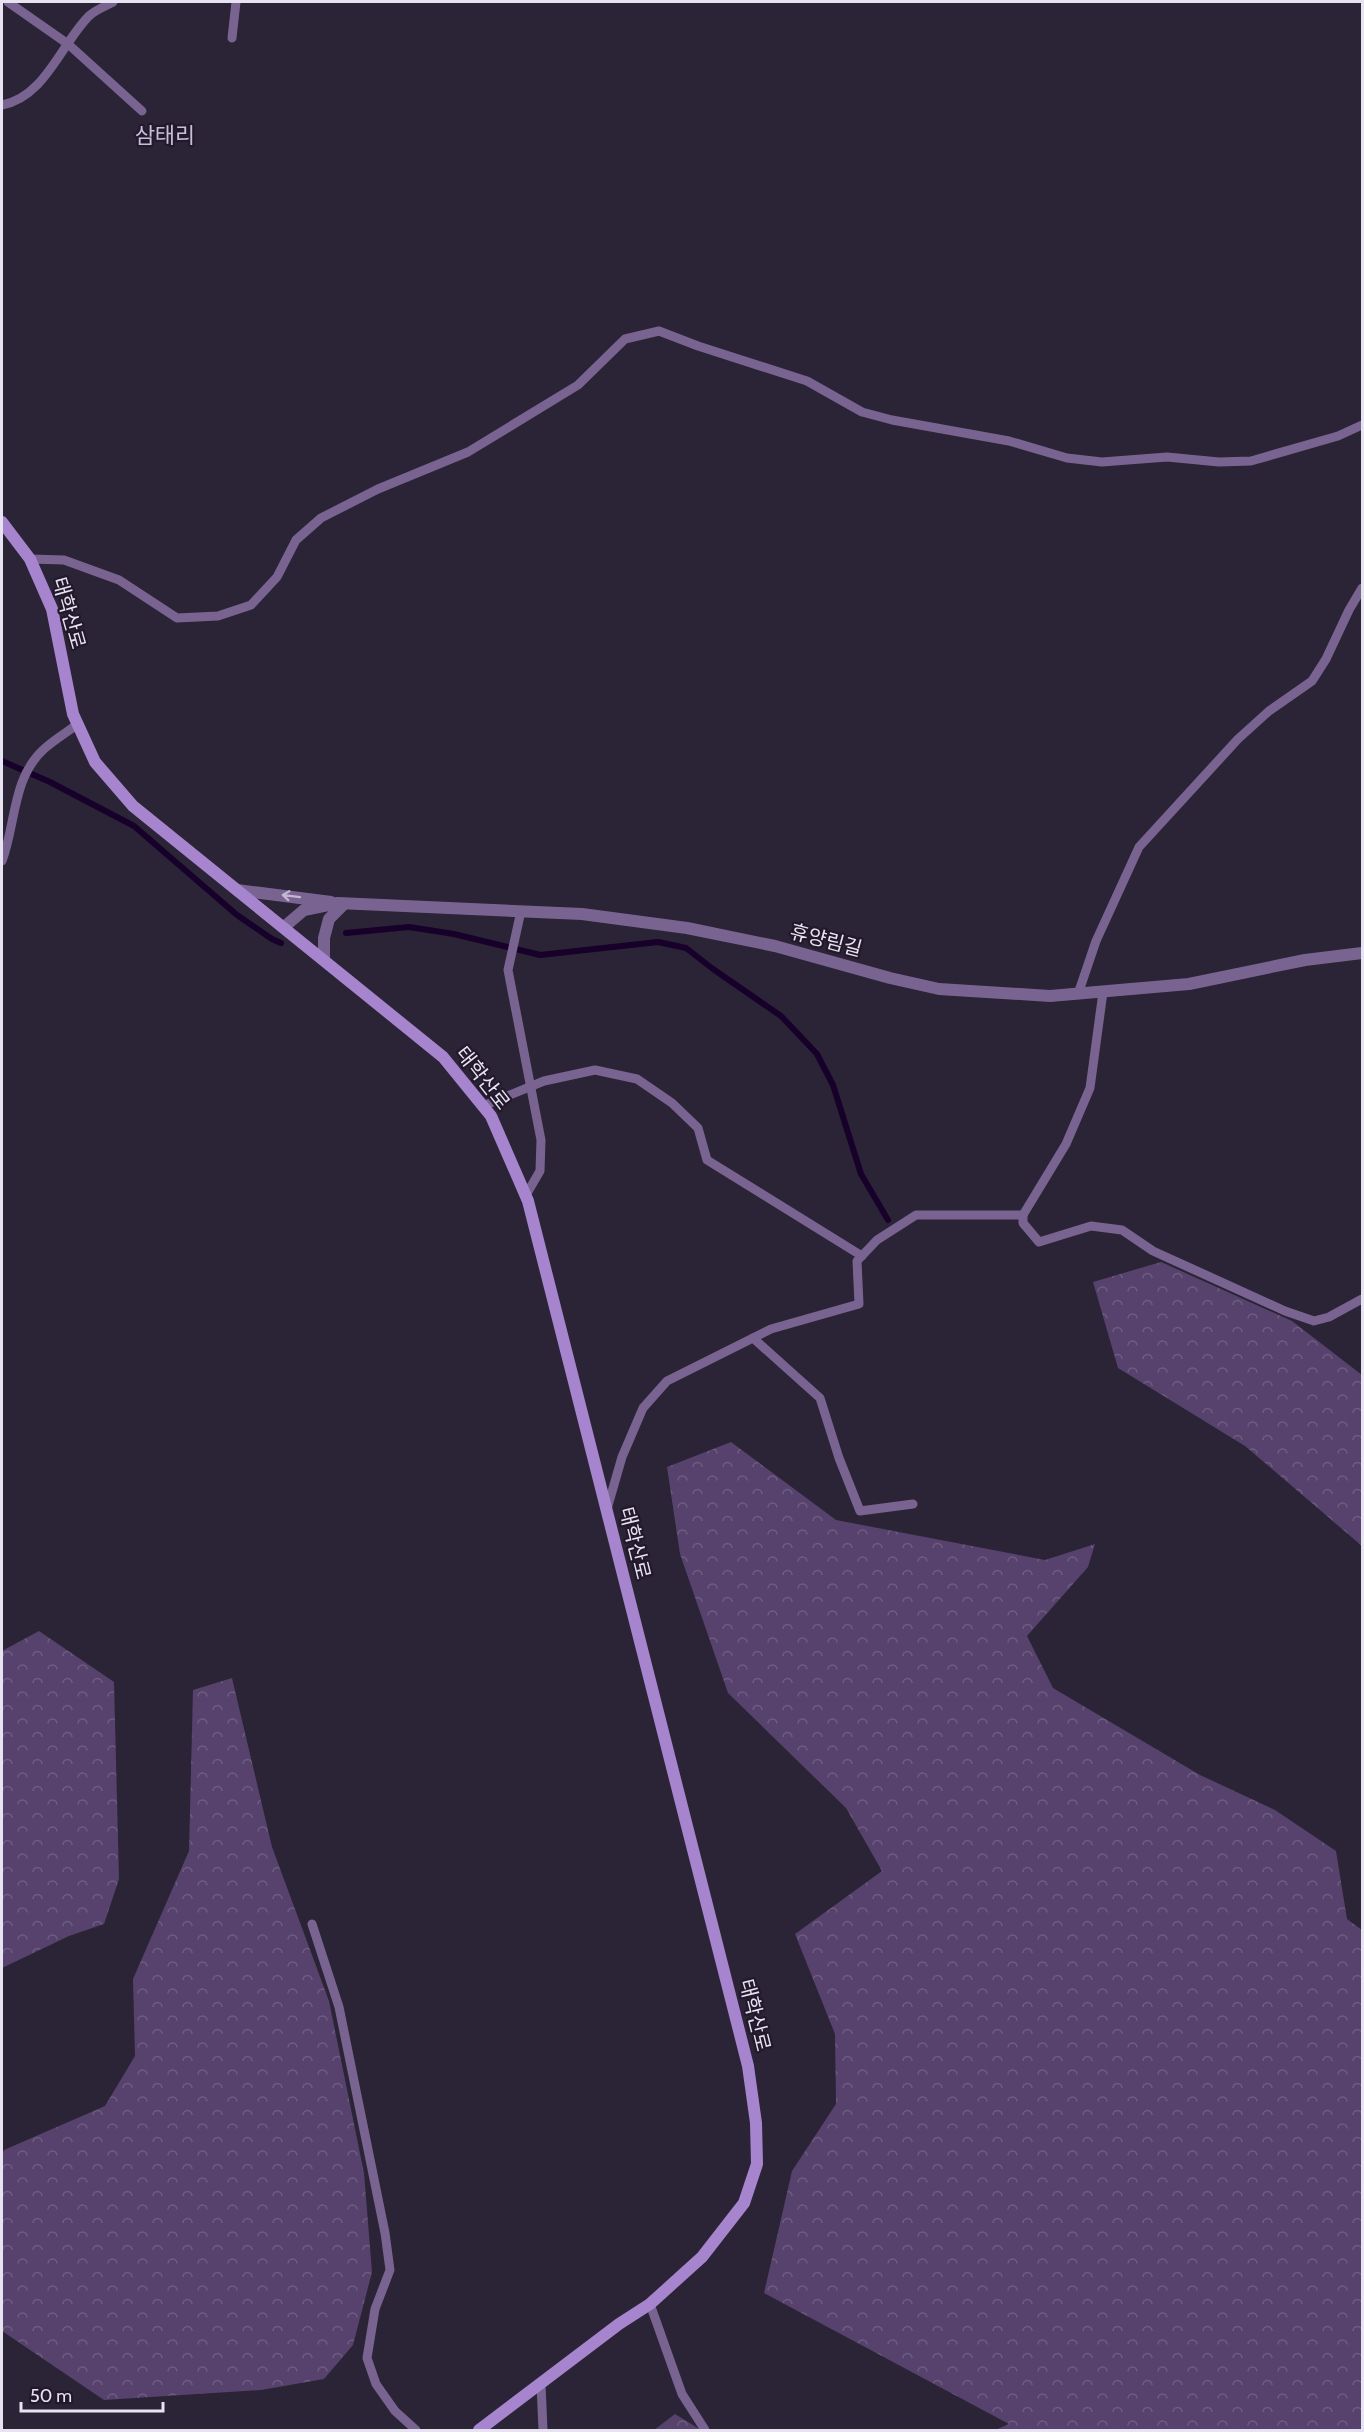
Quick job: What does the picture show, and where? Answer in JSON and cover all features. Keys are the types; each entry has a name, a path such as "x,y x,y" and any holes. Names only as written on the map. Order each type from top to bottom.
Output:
{"street":[{"name":"태학산로","path":"2,522 30,559 52,609 74,714 95,762 133,806 443,1057 491,1116 526,1195 748,2066 756,2123 758,2164 744,2203 702,2257 650,2304 619,2324 479,2430"},
{"path":"237,890 344,903"},
{"name":"휴양림길","path":"284,927 304,910 344,903 582,914 687,928 775,946 939,989 1050,996 1190,984 1305,960 1362,953"},
{"path":"324,959 324,938 329,919 344,903"}],"lane":[{"path":"8,2 68,44 142,111"},
{"path":"2,105 15,102 35,87 90,15 113,2"},
{"path":"232,38 237,2"},
{"path":"30,559 64,560 119,580 177,618 218,616 251,605 277,577 296,540 321,518 378,489 468,452 578,385 625,339 659,330 698,346 807,381 862,412 892,420 1009,441 1067,458 1102,462 1167,457 1219,462 1251,461 1338,436 1362,425"},
{"path":"1078,994 1096,940 1139,847 1238,739 1269,711 1312,681 1326,659 1362,588"},
{"path":"2,861 19,791 29,766 44,749 78,724"},
{"path":"520,911 508,970 541,1140 540,1171 526,1195"},
{"path":"1102,992 1089,1088 1066,1144 1023,1215 1023,1223 1039,1242 1091,1226 1122,1230 1153,1251 1314,1322 1329,1317 1362,1299"},
{"path":"483,1106 544,1081 595,1070 637,1079 672,1103 698,1128 707,1161 862,1256"},
{"path":"606,1511 622,1457 643,1408 667,1382 771,1329 859,1304 857,1262 877,1239 916,1215 1023,1215"},
{"path":"753,1338 820,1398 839,1458 860,1511 913,1504"},
{"path":"312,1924 339,2007 386,2233 390,2270 375,2309 367,2358 376,2384 395,2411 416,2430"},
{"path":"650,2304 682,2394 705,2430"},
{"path":"541,2384 543,2430"}],"green space":[{"path":"1161,1262 1292,1321 1362,1375 1362,1546 1245,1446 1118,1368 1093,1282"},
{"path":"731,1442 836,1520 1045,1560 1095,1544 1088,1567 1027,1636 1053,1688 1200,1775 1275,1810 1336,1851 1347,1919 1362,1930 1362,2430 995,2430 1009,2424 764,2293 792,2171 836,2104 835,2034 795,1934 882,1871 846,1808 728,1693 680,1554 667,1467"},
{"path":"39,1631 114,1682 119,1879 104,1924 69,1936 2,1968 2,1651"},
{"path":"232,1678 272,1847 329,2001 364,2173 372,2272 353,2345 324,2379 261,2390 104,2400 2,2331 2,2154 4,2150 105,2106 135,2056 133,1979 189,1851 193,1690"},
{"path":"675,2414 701,2430 654,2430"}],"waterway":[{"path":"2,761 50,782 134,826 237,915 281,943"},
{"path":"346,933 409,927 454,934 540,955 658,942 686,948 781,1016 817,1054 833,1085 861,1174 888,1220"}],"district":[{"name":"삼태리","path":"165,135"}]}
